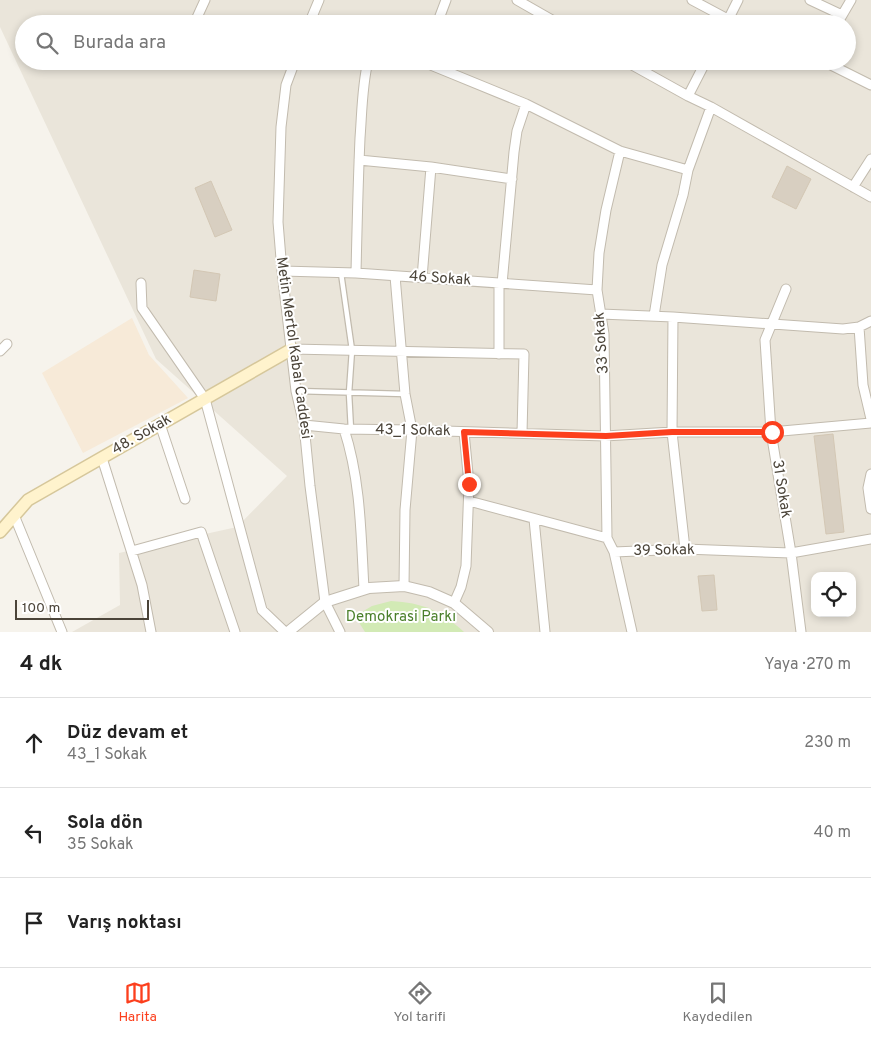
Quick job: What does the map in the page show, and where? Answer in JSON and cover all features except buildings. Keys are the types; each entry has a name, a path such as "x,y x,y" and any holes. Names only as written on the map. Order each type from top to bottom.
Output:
{"main road":[{"name":"48. Sokak","path":"0,532 28,500 292,349"}],"street":[{"path":"198,15 205,0"},
{"path":"314,15 320,0"},
{"path":"440,15 446,0"},
{"path":"517,0 543,15"},
{"path":"692,0 715,15"},
{"path":"730,15 738,0"},
{"path":"811,0 842,15 852,0"},
{"name":"Metin Mertol Kabal Caddesi","path":"292,70 286,85 281,127 278,222 282,271 296,391 304,425 325,602 340,632"},
{"path":"356,273 359,160 366,70"},
{"path":"443,70 526,104 620,151 688,170"},
{"path":"641,70 871,197"},
{"path":"688,96 701,70"},
{"path":"841,70 871,85"},
{"path":"499,354 501,284 517,131 526,104"},
{"path":"654,316 662,265 683,195 688,170 711,107"},
{"name":"33 Sokak","path":"607,538 604,334 597,290 599,254 620,151"},
{"path":"853,187 871,159"},
{"path":"359,160 432,167 512,179"},
{"path":"422,278 432,167"},
{"name":"46 Sokak","path":"282,271 356,273 597,290"},
{"path":"395,276 405,394 412,430 405,510 404,586"},
{"path":"141,283 142,308 205,399 262,610 287,632 325,602 364,589 404,586 429,592 454,602 488,632"},
{"name":"31 Sokak","path":"786,289 765,340 772,432 801,632"},
{"path":"601,314 843,328 859,327 871,321"},
{"path":"674,317 672,432 685,549"},
{"path":"859,327 871,421"},
{"path":"0,351 7,344"},
{"path":"292,349 524,354 522,434"},
{"name":"43_1 Sokak","path":"304,425 348,430 606,436 672,432 772,432 871,421"},
{"path":"160,424 185,499"},
{"path":"348,430 355,475 364,589"},
{"path":"454,602 461,587 466,566 469,484 464,432"},
{"path":"102,458 142,585 151,632"},
{"path":"871,474 868,488 871,509"},
{"path":"469,501 607,538"},
{"path":"14,516 62,632"},
{"path":"534,519 545,632"},
{"path":"132,551 201,532 235,632"},
{"name":"39 Sokak","path":"607,538 614,552 685,549 791,553 871,539"},
{"path":"614,552 632,632"}],"lane":[{"path":"342,273 352,350 348,430"},
{"path":"296,391 405,394"}],"shaded area":[{"path":"0,0 871,0 871,632 72,632 120,605 119,553 237,527 287,476 156,359 20,70 856,70 856,15 15,15 15,59 0,27"},
{"path":"132,318 149,355 188,398 83,453 42,373"}],"green space":[{"name":"Demokrasi Parkı","path":"391,601 430,609 447,618 464,632 365,632 355,616 372,606"}],"route":[{"path":"469,484 464,432 606,436 672,432 772,432"}]}
